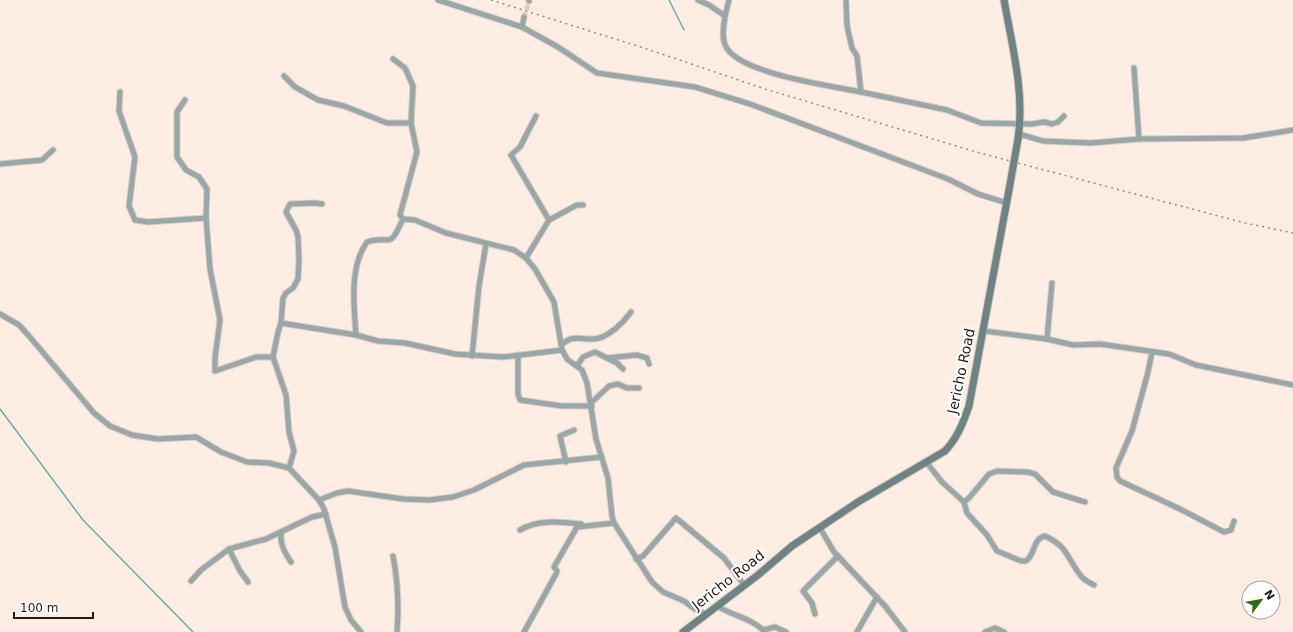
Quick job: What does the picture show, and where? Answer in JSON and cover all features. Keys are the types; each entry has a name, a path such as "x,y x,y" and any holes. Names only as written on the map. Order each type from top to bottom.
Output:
{"street":[{"path":"438,0 522,27 558,47 596,72 695,87 750,104 948,179 978,194 1007,202"},
{"path":"698,0 709,5 725,16"},
{"path":"729,0 725,16 723,41 730,53 738,59 773,73 947,110 981,123 1019,124 1044,122 1052,124 1058,122 1064,116"},
{"path":"846,0 847,26 852,48 857,56 861,92"},
{"name":"Jericho Road","path":"683,632 792,546 858,502 928,463 945,451 954,441 962,427 969,406 984,331 1018,136 1018,93 1014,57 1004,0"},
{"path":"522,27 524,17"},
{"path":"356,335 354,283 358,261 367,242 389,241 395,236 402,219 400,212 416,161 416,152 411,124 413,86 405,68 393,59"},
{"path":"1134,68 1140,139"},
{"path":"284,76 295,87 318,100 344,106 387,124 411,124"},
{"path":"120,92 119,111 135,157 129,206 135,220 148,222 206,218"},
{"path":"185,100 177,112 177,157 186,170 199,177 207,189 206,218 210,268 220,320 215,358 216,371 256,357 273,356"},
{"path":"536,116 520,147 511,156 549,220"},
{"path":"1018,136 1043,141 1091,143 1140,139 1243,138 1293,130"},
{"path":"0,164 42,160 53,150"},
{"path":"289,468 294,451 287,420 286,395 273,356 281,323 283,298 296,284 299,260 296,230 287,215 288,207 294,204 322,204"},
{"path":"526,258 549,220 577,205 582,205"},
{"path":"402,219 415,220 446,233 514,250 526,258 535,269 551,295 562,350 568,359 582,370 587,383 596,439 605,462 614,522 636,559 652,582 663,592 684,601 696,610 706,614"},
{"path":"472,356 477,300 486,244"},
{"path":"1047,339 1052,283"},
{"path":"562,344 572,337 596,339 603,336 618,326 631,312"},
{"path":"0,314 19,326 29,336 94,413 110,426 132,435 158,439 196,437 220,452 247,462 269,463 289,468 319,500 326,514 338,564 345,607 351,620 361,632"},
{"path":"281,323 356,335 378,341 405,343 455,354 472,356 503,357 562,350"},
{"path":"984,331 1047,339 1073,346 1100,344 1169,354 1196,365 1293,385"},
{"path":"577,366 583,357 595,352 617,363 623,369"},
{"path":"1152,352 1132,431 1116,468 1117,477 1120,481 1180,509 1224,532 1231,530 1234,521"},
{"path":"518,355 518,394 520,400 562,406 591,404 609,386 618,384 627,388 639,388"},
{"path":"607,358 637,356 647,358 649,364"},
{"path":"566,462 560,436 574,430"},
{"path":"319,500 344,492 403,499 429,500 453,497 474,490 524,465 566,462 602,457"},
{"path":"928,463 942,482 964,502 967,513 987,535 997,552 1020,561 1026,561 1032,554 1036,542 1045,536 1060,544 1081,576 1094,585"},
{"path":"964,502 989,474 997,471 1027,472 1035,474 1053,492 1084,502"},
{"path":"191,581 201,570 229,549 281,533 312,517 326,514"},
{"path":"636,559 643,556 676,518 724,558 744,585"},
{"path":"520,530 532,524 556,522 592,525"},
{"path":"524,632 556,574 557,571 554,567 574,530 577,527 614,522"},
{"path":"820,528 838,556 877,597 905,632"},
{"path":"281,533 280,540 291,562"},
{"path":"229,549 240,571 248,582"},
{"path":"393,556 399,608 396,632"},
{"path":"814,614 812,603 803,591 838,556"},
{"path":"857,632 877,597"},
{"path":"717,606 749,620 765,631 775,627 786,632"},
{"path":"985,632 995,628 1004,632"}],"waterway":[{"path":"669,0 684,30"},
{"path":"0,409 83,520 193,632"}],"tunnel":[{"path":"524,17 529,1"}],"railway":[{"path":"491,0 647,49 765,89 980,153 1245,223 1293,233"}]}
